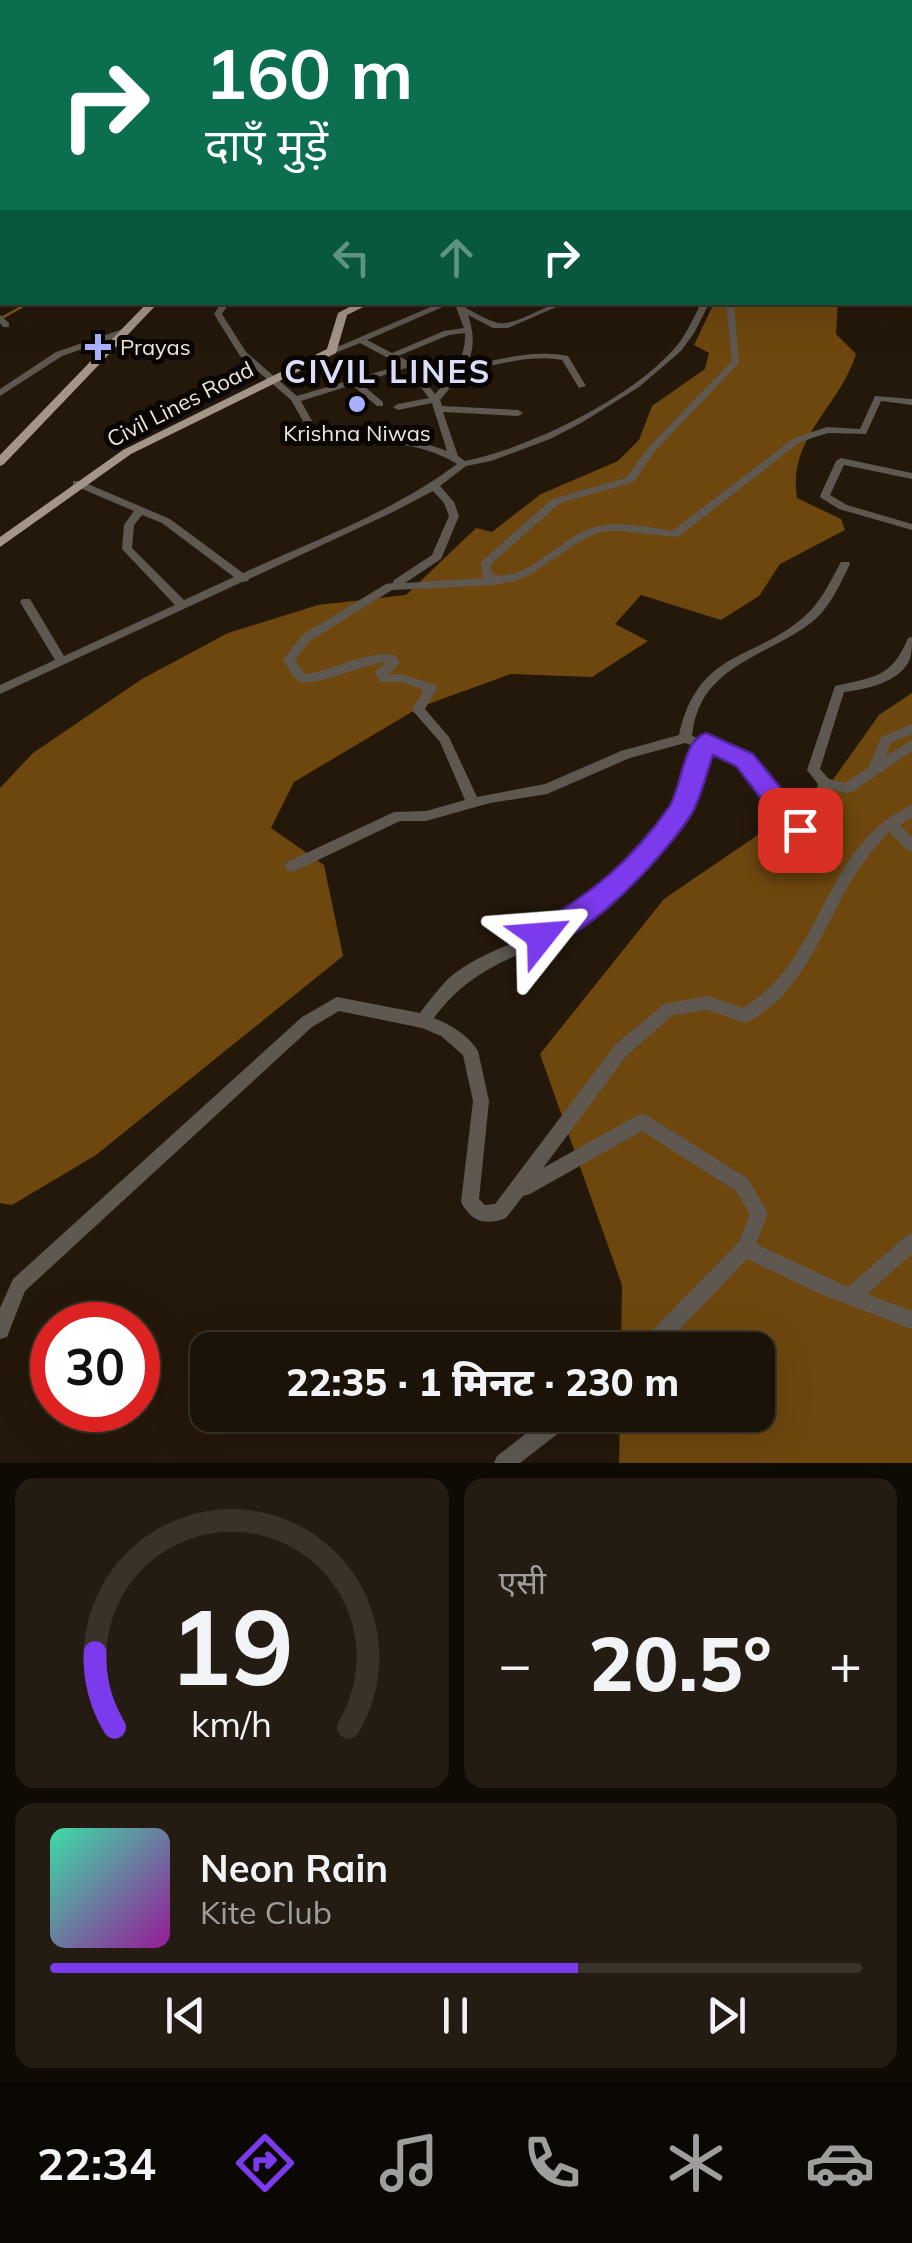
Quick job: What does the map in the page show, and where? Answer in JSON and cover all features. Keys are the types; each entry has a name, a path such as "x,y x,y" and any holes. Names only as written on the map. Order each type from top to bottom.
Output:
{"main road":[{"path":"0,462 151,305"},
{"path":"332,351 342,308"},
{"name":"Civil Lines Road","path":"0,543 78,483 174,426 332,351"}],"street":[{"path":"224,305 218,314 241,352 298,399 308,417 311,435 326,440 378,439 458,460 482,462 550,434 656,370 681,346 704,305"},
{"path":"332,351 443,305"},
{"path":"460,306 496,326 508,326 557,305"},
{"path":"495,581 488,576 486,562 556,502 630,480 651,450 736,361 730,305"},
{"path":"436,404 464,368 468,330 460,306"},
{"path":"394,355 447,333 468,330"},
{"path":"0,393 59,354 123,332"},
{"path":"363,341 408,365 436,404 458,460"},
{"path":"464,368 542,352 564,358 582,386"},
{"path":"298,399 408,365"},
{"path":"354,382 380,404"},
{"path":"249,390 274,386 288,390"},
{"path":"390,587 512,580 590,531 626,527 674,536 796,440 827,430 863,432 878,398 912,402"},
{"path":"398,408 436,404 518,413"},
{"path":"0,690 434,486 458,460"},
{"path":"912,476 841,461 825,496 843,507 912,528"},
{"path":"78,483 166,521 244,578"},
{"path":"434,486 449,502 454,516 437,557 306,638 289,660 302,678 316,678 373,657 390,658 394,663 381,672 384,678 401,678 431,688 418,710 444,740 473,802"},
{"path":"139,512 129,525 127,549 183,606"},
{"path":"685,738 688,711 710,680 732,662 810,619 845,564"},
{"path":"26,602 62,662"},
{"path":"912,640 911,651 877,683 839,690 812,765 825,783 854,786 912,746"},
{"path":"875,769 881,744 894,733 912,729"},
{"path":"292,866 399,816 426,816 473,802 547,789 626,754 685,738 706,742 744,760 800,830 811,826 825,783"},
{"path":"423,1022 445,988 468,970 566,926 599,904 683,808 706,742"},
{"path":"0,1330 19,1285 322,1010 356,1005 423,1022 460,1040 476,1066 480,1129 470,1202 491,1215 500,1212 620,1050 669,1009 708,1003 746,1016 766,1005 807,951 872,836 910,812"},
{"path":"890,824 912,846"},
{"path":"518,1192 642,1122 742,1184 759,1213 745,1248 664,1332"},
{"path":"850,1298 912,1242"},
{"path":"745,1248 850,1298 912,1320"},
{"path":"504,1463 544,1432"}],"shaded area":[{"path":"713,305 838,305 836,334 856,354 839,390 807,440 796,476 797,498 841,519 845,530 780,564 759,596 721,620 641,595 615,624 648,641 592,677 511,674 420,707 294,782 271,828 324,865 343,956 96,1155 12,1205 0,1203 0,788 33,753 142,679 228,633 318,605 406,595 476,528 492,532 541,494 618,461 639,440 652,406 705,369 709,353 694,345"},
{"path":"912,693 912,1463 619,1463 620,1432 775,1432 775,1332 621,1332 622,1285 540,1054 664,899 768,828 810,812 879,715"}],"waterway":[{"path":"0,319 25,305"}],"place":[{"name":"Prayas","path":"98,347"},
{"name":"Krishna Niwas","path":"357,404"}],"district":[{"name":"CIVIL LINES","path":"388,371"}],"route":[{"path":"541,936 566,926 599,904 647,852 683,808 706,742 744,760 800,830"}]}
